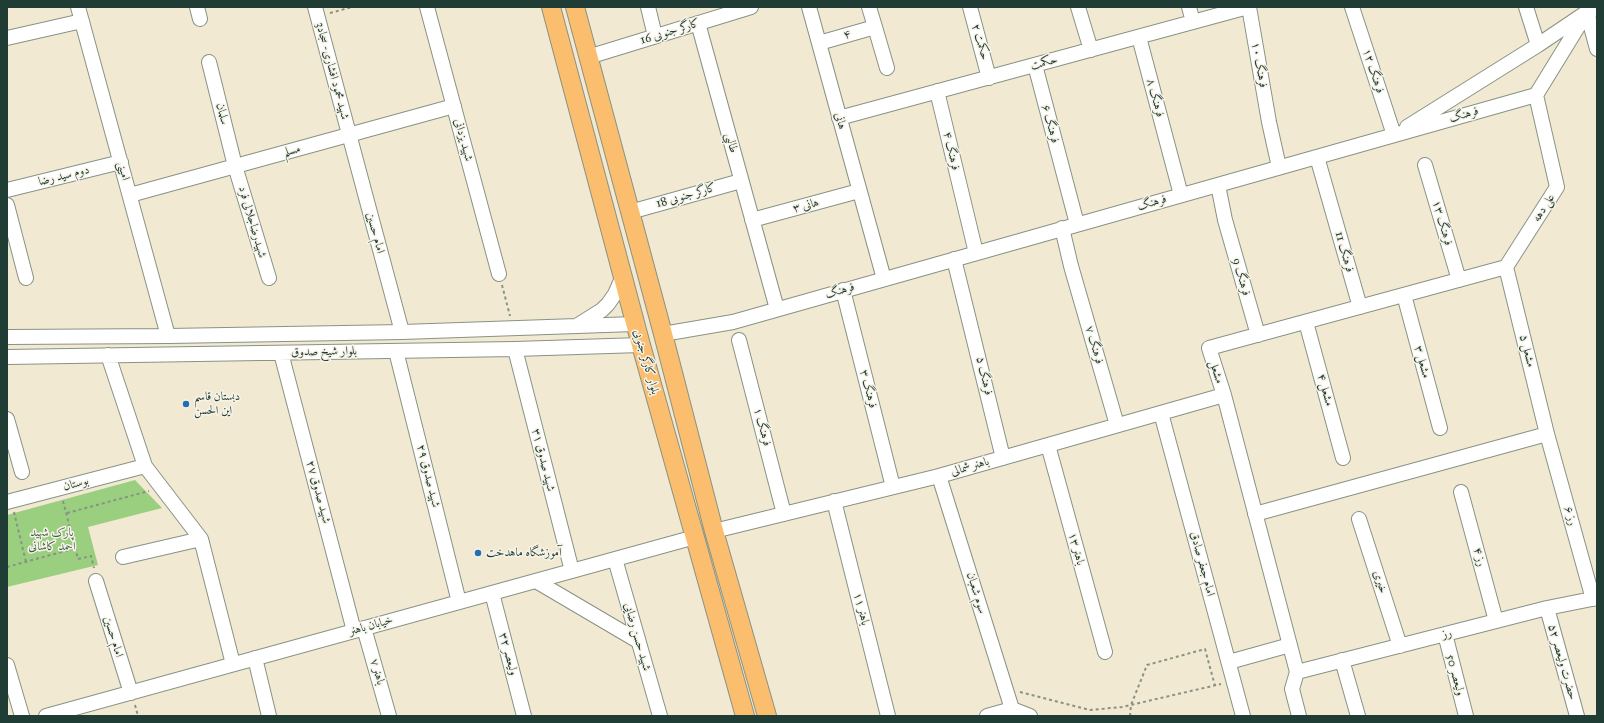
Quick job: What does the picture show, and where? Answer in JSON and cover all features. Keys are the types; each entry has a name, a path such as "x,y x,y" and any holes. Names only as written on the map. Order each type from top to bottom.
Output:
{"main road":[{"name":"بلوار کارگر جنوبی","path":"551,7 635,324 745,716"},
{"name":"بلوار کارگر جنوبی","path":"575,7 663,334 714,531 767,716"},
{"path":"635,324 663,334"},
{"path":"641,345 663,334"},
{"path":"695,537 714,531"},
{"path":"703,564 707,559 713,558 723,563"}],"street":[{"name":"امینی","path":"78,7 168,336"},
{"name":"شهید یزدانی","path":"427,7 499,274"},
{"path":"648,7 655,36"},
{"name":"کارگر جنوبی 16","path":"588,57 751,7"},
{"name":"هانی","path":"809,7 871,236 884,278"},
{"path":"869,7 887,68"},
{"name":"حکمت ۲","path":"970,7 989,78"},
{"path":"1078,7 1091,50"},
{"path":"1189,7 1193,22"},
{"name":"حکمت","path":"840,118 1249,7"},
{"name":"فرهنگ ۱۰","path":"1249,7 1269,122 1279,167"},
{"name":"فرهنگ ۱۲","path":"1352,7 1394,135"},
{"path":"1526,7 1538,45"},
{"path":"1394,135 1592,10"},
{"path":"1592,10 1597,49"},
{"path":"1536,95 1592,10"},
{"name":"شهید محمود افشاری- سجاد3","path":"316,12 349,135"},
{"path":"7,38 82,21"},
{"name":"طالبی","path":"698,23 777,309"},
{"name":"۴","path":"819,43 875,27"},
{"name":"فرهنگ ۸","path":"1138,37 1182,195"},
{"name":"سلمان","path":"209,62 236,166"},
{"name":"فرهنگ ۶","path":"1035,65 1076,224"},
{"name":"فرهنگ ۴","path":"937,91 976,253"},
{"name":"فرهنگ","path":"663,334 733,322 884,278 1536,95"},
{"name":"علی دهه","path":"1506,267 1557,187 1536,95"},
{"name":"مسلم","path":"130,195 454,106"},
{"name":"امام حسین","path":"349,135 402,332"},
{"name":"فرهنگ 11","path":"1317,156 1360,307"},
{"name":"دوم سید رضا","path":"7,190 120,162"},
{"name":"فرهنگ ۱۳","path":"1425,165 1459,280"},
{"name":"شهیدرضاجلالی فرد","path":"236,166 269,278"},
{"name":"کارگر جنوبی 18","path":"630,212 741,181"},
{"name":"فرهنگ 9","path":"1218,184 1225,220 1258,335"},
{"name":"هانی ۳","path":"752,220 859,192"},
{"path":"7,205 26,278"},
{"name":"فرهنگ ۷","path":"1062,228 1070,266 1117,425"},
{"name":"فرهنگ ۵","path":"954,259 964,294 1003,458"},
{"name":"مشعل","path":"1297,672 1224,395 1209,348 1506,267"},
{"name":"مشعل ۵","path":"1506,267 1547,434"},
{"path":"577,326 602,310 608,304 615,294 623,276"},
{"name":"فرهنگ ۳","path":"843,290 893,487"},
{"name":"مشعل ۳","path":"1404,295 1440,428"},
{"name":"مشعل ۴","path":"1306,322 1343,458"},
{"name":"بلوار شیخ صدوق","path":"7,337 402,332 635,324"},
{"name":"فرهنگ ۱","path":"739,340 784,514"},
{"name":"بلوار شیخ صدوق","path":"7,357 515,349 641,345"},
{"name":"شهید صدوق ۳۱","path":"515,349 572,571"},
{"name":"شهید صدوق ۲۹","path":"396,351 459,602"},
{"name":"شهید صدوق ۲۷","path":"281,353 359,629"},
{"path":"108,355 145,466 201,539 233,664"},
{"name":"باهنر شمالی","path":"714,531 939,476 1224,395"},
{"name":"امام جعفر صادق","path":"1161,413 1243,716"},
{"path":"7,419 22,472"},
{"path":"1255,514 1547,434"},
{"name":"رز ۶","path":"1547,434 1595,599"},
{"name":"باهنر ۱۳","path":"1048,445 1105,652"},
{"name":"بوستان","path":"10,507 145,466"},
{"name":"سوم شعبان","path":"939,476 1012,709"},
{"name":"رز ۴","path":"1461,492 1496,621"},
{"name":"باهنر ۱۱","path":"834,501 888,716"},
{"name":"خیری","path":"1359,519 1400,646"},
{"name":"خیابان باهنر","path":"46,716 695,537"},
{"path":"123,557 201,539"},
{"name":"شهید حسن رضایی","path":"615,559 660,716"},
{"name":"امام حسین","path":"96,581 130,693"},
{"path":"536,581 638,641"},
{"name":"ولیعصر ۳۲","path":"492,593 524,716"},
{"name":"رز","path":"1297,672 1547,608 1595,599"},
{"name":"حضرت ولیعصر ۵۲","path":"1547,608 1577,716"},
{"name":"باهنر ۷","path":"359,629 389,716"},
{"name":"ولیعصر 50","path":"1444,634 1466,716"},
{"path":"1229,662 1290,645"},
{"path":"255,658 269,716"},
{"path":"1342,660 1358,716"},
{"path":"7,665 22,716"},
{"path":"1297,672 1292,689 1299,716"},
{"path":"987,716 1012,709 1030,716"}],"path":[{"path":"316,12 352,7"},
{"path":"499,274 514,329"},
{"path":"67,513 162,488"},
{"path":"63,499 78,559 91,556 96,581"},
{"path":"10,507 26,562"},
{"path":"7,567 76,548"},
{"path":"1130,716 1131,705 1147,665 1205,649 1215,686"},
{"path":"1006,688 1090,710 1122,707 1234,681"}],"green space":[{"name":"پارک شهید احمد کاشانی","path":"135,480 162,508 88,527 98,565 7,587 7,515"}],"place":[{"name":"دبستان قاسم این الحسن","path":"186,404"},
{"name":"آموزشگاه ماهدخت","path":"478,553"}]}
